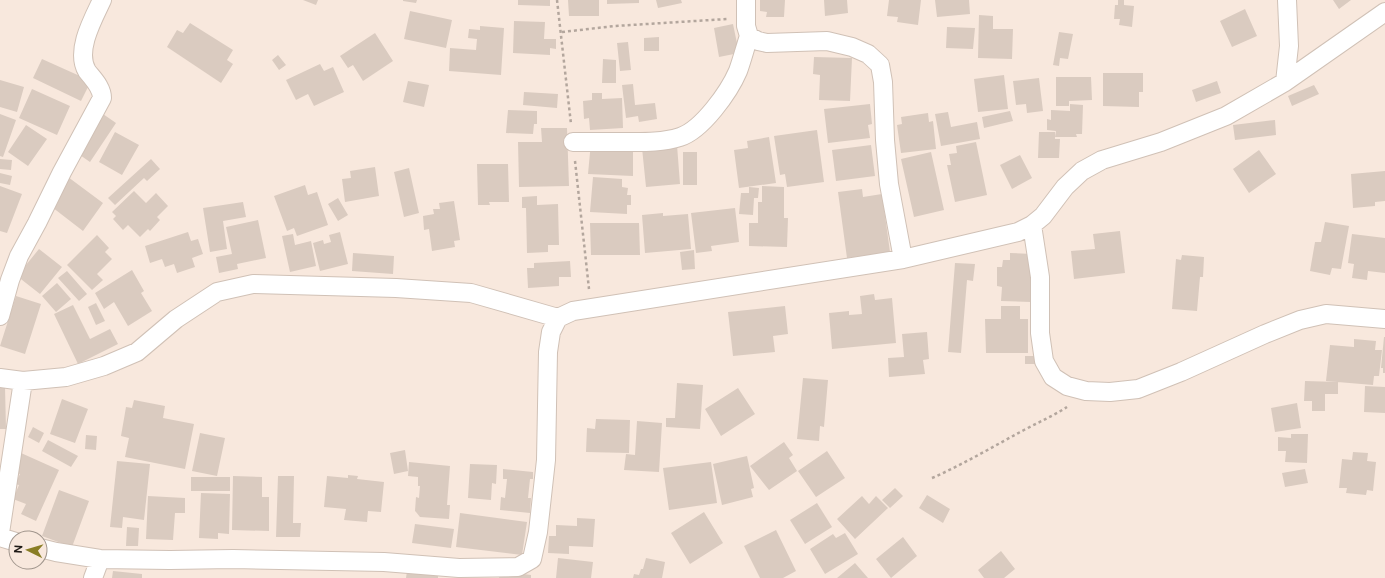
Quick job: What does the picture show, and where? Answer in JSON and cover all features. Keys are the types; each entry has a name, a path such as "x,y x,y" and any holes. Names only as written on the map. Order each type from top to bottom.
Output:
{"street":[{"path":"0,316 10,280 19,256 102,98 101,90 86,69 82,52 102,0"},
{"path":"1285,82 1288,46 1287,0"},
{"path":"573,142 659,141 681,137 695,129 709,114 728,89 737,72 749,36 746,26 746,8"},
{"path":"0,378 23,381 66,377 104,366 137,352 176,319 217,292 253,284 396,288 471,294 558,318 573,311 903,259 1018,232 1032,225 1043,216 1065,187 1082,171 1102,160 1161,142 1226,116 1285,82 1385,12"},
{"path":"749,36 758,41 767,43 826,41 846,45 868,54 880,65 884,82 885,140 889,184 903,259"},
{"path":"1032,225 1040,277 1040,333 1044,361 1053,377 1067,386 1086,391 1110,392 1138,388 1181,372 1300,320 1326,314 1385,319"},
{"path":"48,550 100,559 233,559 384,562 459,568 518,567 532,559 538,532 546,460 548,352 552,332 558,318"},
{"path":"0,533 23,381"},
{"path":"93,578 100,559"}],"path":[{"path":"562,32 615,26 703,21 746,8"},
{"path":"932,478 1026,428 1056,414 1086,391"}],"building":[{"path":"303,0 318,0 316,5"},
{"path":"403,0 417,0 416,3"},
{"path":"518,0 550,0 550,6 518,5"},
{"path":"568,0 599,0 599,16 569,16"},
{"path":"607,0 639,0 639,3 607,4"},
{"path":"656,0 681,0 682,3 658,8"},
{"path":"760,0 785,0 784,17 766,17 767,12 760,11"},
{"path":"824,0 847,0 848,13 825,16"},
{"path":"889,0 921,0 918,25 897,22 898,17 887,16"},
{"path":"935,0 969,0 970,14 937,17"},
{"path":"1118,0 1124,0 1124,5 1134,6 1132,27 1119,25 1120,19 1114,19 1115,5 1118,5"},
{"path":"1333,0 1351,0 1339,9"},
{"path":"1245,9 1257,36 1232,47 1220,21"},
{"path":"410,11 452,20 446,48 404,39"},
{"path":"979,15 993,16 993,29 1013,29 1012,59 978,58"},
{"path":"514,21 545,22 544,39 556,39 556,49 550,48 550,55 513,53"},
{"path":"190,23 233,50 227,60 233,64 221,83 167,47 177,30 183,33"},
{"path":"733,24 739,53 719,57 714,28"},
{"path":"480,26 504,28 501,75 449,71 450,48 476,50 477,39 468,38 469,29 480,30"},
{"path":"947,27 975,28 973,49 946,48"},
{"path":"1059,32 1073,34 1068,59 1060,58 1059,66 1053,65"},
{"path":"375,33 393,61 363,81 353,65 348,68 340,56"},
{"path":"659,37 659,51 644,51 644,38"},
{"path":"628,42 631,70 620,71 617,43"},
{"path":"278,55 286,65 279,70 272,60"},
{"path":"814,57 852,58 850,101 819,100 820,75 813,74"},
{"path":"42,59 91,81 81,101 33,78"},
{"path":"603,59 616,60 616,83 602,83"},
{"path":"320,64 324,71 333,67 344,92 314,106 308,94 296,100 286,80"},
{"path":"1103,73 1143,73 1143,92 1139,92 1139,107 1103,106"},
{"path":"1004,75 1008,109 978,112 974,79"},
{"path":"1056,77 1091,77 1092,100 1069,101 1069,106 1056,106"},
{"path":"1039,78 1043,111 1027,113 1026,104 1016,105 1013,81"},
{"path":"0,80 24,87 17,112 0,107"},
{"path":"408,81 429,85 424,107 403,102"},
{"path":"1217,81 1221,93 1196,102 1192,90"},
{"path":"633,84 635,105 655,103 657,119 639,122 638,116 626,118 622,85"},
{"path":"1314,85 1319,94 1292,106 1288,96"},
{"path":"32,89 70,106 57,135 19,118"},
{"path":"524,92 558,94 557,108 523,105"},
{"path":"592,93 602,93 602,99 622,98 623,128 590,130 589,118 584,119 583,101 592,100"},
{"path":"870,104 872,124 868,125 870,138 828,143 824,109"},
{"path":"1070,104 1083,105 1082,134 1076,134 1077,137 1055,137 1056,131 1047,130 1047,119 1051,120 1051,110 1070,111"},
{"path":"508,110 537,111 537,124 534,124 533,134 506,133"},
{"path":"1010,111 1013,121 984,128 982,117"},
{"path":"948,112 951,127 977,122 980,139 941,146 935,114"},
{"path":"928,113 929,122 933,121 936,149 901,153 897,125 902,124 901,117"},
{"path":"0,114 16,120 3,157 0,156"},
{"path":"103,114 116,123 90,162 77,153"},
{"path":"1275,120 1276,135 1235,140 1233,125"},
{"path":"26,125 47,139 28,166 8,152"},
{"path":"541,128 567,128 569,186 519,187 518,142 542,142"},
{"path":"817,130 824,182 787,187 785,174 780,175 774,136"},
{"path":"115,132 139,145 122,175 99,162"},
{"path":"1039,132 1055,132 1055,139 1060,139 1059,158 1038,158"},
{"path":"769,137 776,183 739,188 734,150 748,148 747,141"},
{"path":"591,142 633,150 633,176 588,174"},
{"path":"976,142 987,195 955,202 947,165 951,165 949,154 957,153 956,146"},
{"path":"677,145 680,184 646,187 642,148"},
{"path":"871,145 875,176 836,181 832,150"},
{"path":"1259,150 1276,174 1249,193 1233,169"},
{"path":"683,152 697,152 697,185 683,185"},
{"path":"931,152 944,210 914,217 901,159"},
{"path":"1020,155 1032,178 1012,189 1000,165"},
{"path":"0,159 12,160 11,170 0,169"},
{"path":"151,159 160,169 147,181 144,178 115,205 108,198"},
{"path":"477,164 508,164 509,202 489,202 490,205 478,205"},
{"path":"375,167 379,196 345,202 342,179 351,178 350,171"},
{"path":"409,168 419,213 404,217 394,172"},
{"path":"1385,171 1385,201 1375,202 1375,206 1353,208 1351,174"},
{"path":"0,173 12,176 10,185 0,183"},
{"path":"68,177 103,203 83,231 48,204"},
{"path":"593,177 622,179 622,187 628,188 627,195 631,195 631,205 627,205 627,214 590,212"},
{"path":"305,185 308,195 317,192 328,225 297,236 294,228 287,231 274,196"},
{"path":"0,186 22,194 7,233 0,231"},
{"path":"762,186 784,187 784,218 788,218 787,247 749,246 749,223 758,223 758,202 762,202"},
{"path":"749,187 759,188 758,198 754,198 753,215 739,214 741,193 749,193"},
{"path":"862,189 863,197 882,194 890,252 847,258 838,192"},
{"path":"134,191 146,203 156,193 168,206 157,217 160,220 150,231 148,229 140,237 128,225 123,230 113,219 116,216 112,212"},
{"path":"537,196 537,205 558,204 559,245 548,245 548,252 527,253 526,208 522,208 522,197"},
{"path":"338,198 348,215 338,221 328,204"},
{"path":"454,201 460,240 454,241 455,247 432,251 429,229 424,230 423,216 434,214 433,209 440,209 439,203"},
{"path":"243,202 246,217 223,221 227,249 210,252 203,208"},
{"path":"735,208 739,242 711,246 712,251 696,253 691,213"},
{"path":"663,213 663,216 688,214 691,249 645,253 642,215"},
{"path":"258,220 266,258 237,264 238,269 219,273 216,257 232,254 226,227"},
{"path":"1325,222 1349,226 1341,269 1332,268 1330,275 1310,271 1315,242 1321,242"},
{"path":"590,223 639,223 640,255 591,255"},
{"path":"1120,231 1125,273 1074,279 1071,251 1095,249 1093,234"},
{"path":"188,232 191,241 198,239 203,254 192,258 195,267 177,273 174,264 165,267 162,259 150,263 145,246"},
{"path":"340,232 348,264 320,271 313,243 323,240 324,244 331,242 329,235"},
{"path":"293,234 295,245 311,241 316,266 290,272 282,236"},
{"path":"1352,234 1385,238 1385,273 1368,271 1367,280 1352,278 1354,264 1348,263"},
{"path":"97,235 109,248 105,252 112,259 97,274 103,280 92,290 67,265"},
{"path":"39,249 62,267 40,294 17,276"},
{"path":"694,250 695,269 682,270 680,252"},
{"path":"353,253 394,256 393,274 352,271"},
{"path":"1010,253 1032,254 1031,302 1001,301 1002,287 997,286 997,267 1002,267 1003,260 1010,260"},
{"path":"1182,255 1204,257 1203,277 1200,277 1197,311 1172,309 1176,259 1181,260"},
{"path":"570,261 571,277 559,277 559,286 528,288 527,268 534,268 534,263"},
{"path":"955,263 975,264 973,281 967,280 961,353 948,352"},
{"path":"132,270 144,291 141,293 152,311 128,326 114,302 104,309 95,293"},
{"path":"67,271 87,294 79,301 58,278"},
{"path":"57,283 71,299 56,312 42,296"},
{"path":"874,294 875,300 892,298 896,343 832,349 829,313 849,311 849,315 862,314 860,296"},
{"path":"16,296 41,304 25,354 0,346"},
{"path":"96,303 105,321 96,325 88,307"},
{"path":"73,305 90,339 110,329 118,344 78,364 54,314"},
{"path":"785,306 788,334 773,336 775,352 733,356 728,312"},
{"path":"1001,306 1020,306 1020,319 1028,319 1028,353 986,353 985,319 1001,319"},
{"path":"927,332 929,359 923,360 925,374 889,377 888,358 904,357 902,334"},
{"path":"1384,337 1385,373 1383,373 1383,368 1381,368"},
{"path":"1354,339 1376,341 1375,350 1382,350 1379,376 1374,376 1373,385 1326,381 1330,345 1354,347"},
{"path":"1025,356 1036,356 1036,364 1025,364"},
{"path":"803,378 828,380 824,427 820,426 819,441 797,439"},
{"path":"1305,381 1338,382 1338,394 1325,394 1325,411 1312,411 1312,401 1304,401"},
{"path":"677,383 703,385 700,429 666,427 666,418 675,418"},
{"path":"1365,386 1385,387 1385,413 1364,412"},
{"path":"0,387 5,387 6,429 0,429"},
{"path":"738,388 755,414 721,436 705,409"},
{"path":"62,399 88,409 75,443 50,434"},
{"path":"134,400 165,406 163,418 194,424 185,469 125,457 129,438 121,436 126,407 132,408"},
{"path":"1297,403 1301,428 1275,432 1271,408"},
{"path":"596,419 630,420 629,453 586,452 587,428 595,429"},
{"path":"637,421 662,423 659,472 624,470 626,454 635,455"},
{"path":"33,427 44,433 39,443 28,437"},
{"path":"200,433 225,438 217,476 192,471"},
{"path":"1291,434 1308,434 1307,463 1285,462 1286,451 1278,451 1278,437 1291,438"},
{"path":"86,435 97,436 96,450 85,449"},
{"path":"48,440 78,456 71,467 42,451"},
{"path":"784,442 793,455 789,458 797,471 769,490 750,466"},
{"path":"405,450 408,471 394,474 390,453"},
{"path":"827,451 845,478 816,497 798,471"},
{"path":"1353,452 1368,453 1367,461 1376,462 1373,491 1367,490 1366,495 1346,493 1347,488 1339,488 1342,459 1352,460"},
{"path":"21,453 59,470 36,521 21,514 26,504 13,499 19,485 15,484 20,474 13,472"},
{"path":"747,456 754,488 751,489 753,497 722,505 713,464"},
{"path":"117,461 150,464 144,520 123,517 122,528 110,527"},
{"path":"409,462 450,466 447,505 450,505 449,519 420,517 415,511 416,497 419,498 420,486 418,486 418,477 408,476"},
{"path":"711,462 717,503 669,510 663,468"},
{"path":"470,464 497,465 496,484 492,483 491,500 468,498"},
{"path":"503,469 533,472 533,479 530,479 528,498 531,498 530,513 500,510 501,497 505,498 507,479 503,479"},
{"path":"1305,469 1308,483 1285,487 1282,473"},
{"path":"348,475 358,476 357,479 384,482 381,512 368,511 367,522 344,520 346,509 324,507 327,476 348,478"},
{"path":"233,476 262,477 262,497 269,497 269,531 232,530"},
{"path":"278,476 294,476 293,523 301,523 300,537 276,537"},
{"path":"191,477 230,477 230,491 191,491"},
{"path":"895,488 903,496 890,508 882,500"},
{"path":"59,490 89,501 72,547 48,538 48,530 44,530"},
{"path":"201,493 230,494 229,534 218,533 218,539 199,538"},
{"path":"927,495 950,509 943,523 919,508"},
{"path":"148,496 185,498 185,513 175,513 173,540 146,539"},
{"path":"862,496 869,504 876,496 888,508 855,539 837,519"},
{"path":"817,503 832,527 805,544 790,520"},
{"path":"704,512 723,543 690,564 671,533"},
{"path":"460,513 527,522 522,555 456,547"},
{"path":"577,518 595,519 593,547 569,546 569,554 548,553 549,536 556,536 556,525 577,526"},
{"path":"415,524 454,529 451,548 412,543"},
{"path":"127,527 139,528 138,546 126,546"},
{"path":"776,530 796,571 783,578 760,578 744,546"},
{"path":"845,533 858,554 825,574 810,549 833,534 836,538"},
{"path":"903,537 917,556 891,578 876,559"},
{"path":"1001,551 1015,569 1004,578 984,578 978,570"},
{"path":"558,558 593,562 591,578 556,578"},
{"path":"646,558 665,562 662,578 633,578 634,574 639,575 641,569 643,569"},
{"path":"855,563 868,578 837,578"},
{"path":"113,571 142,574 142,578 112,578"},
{"path":"407,571 438,573 438,578 406,578"},
{"path":"500,571 531,575 531,578 499,578"}]}
